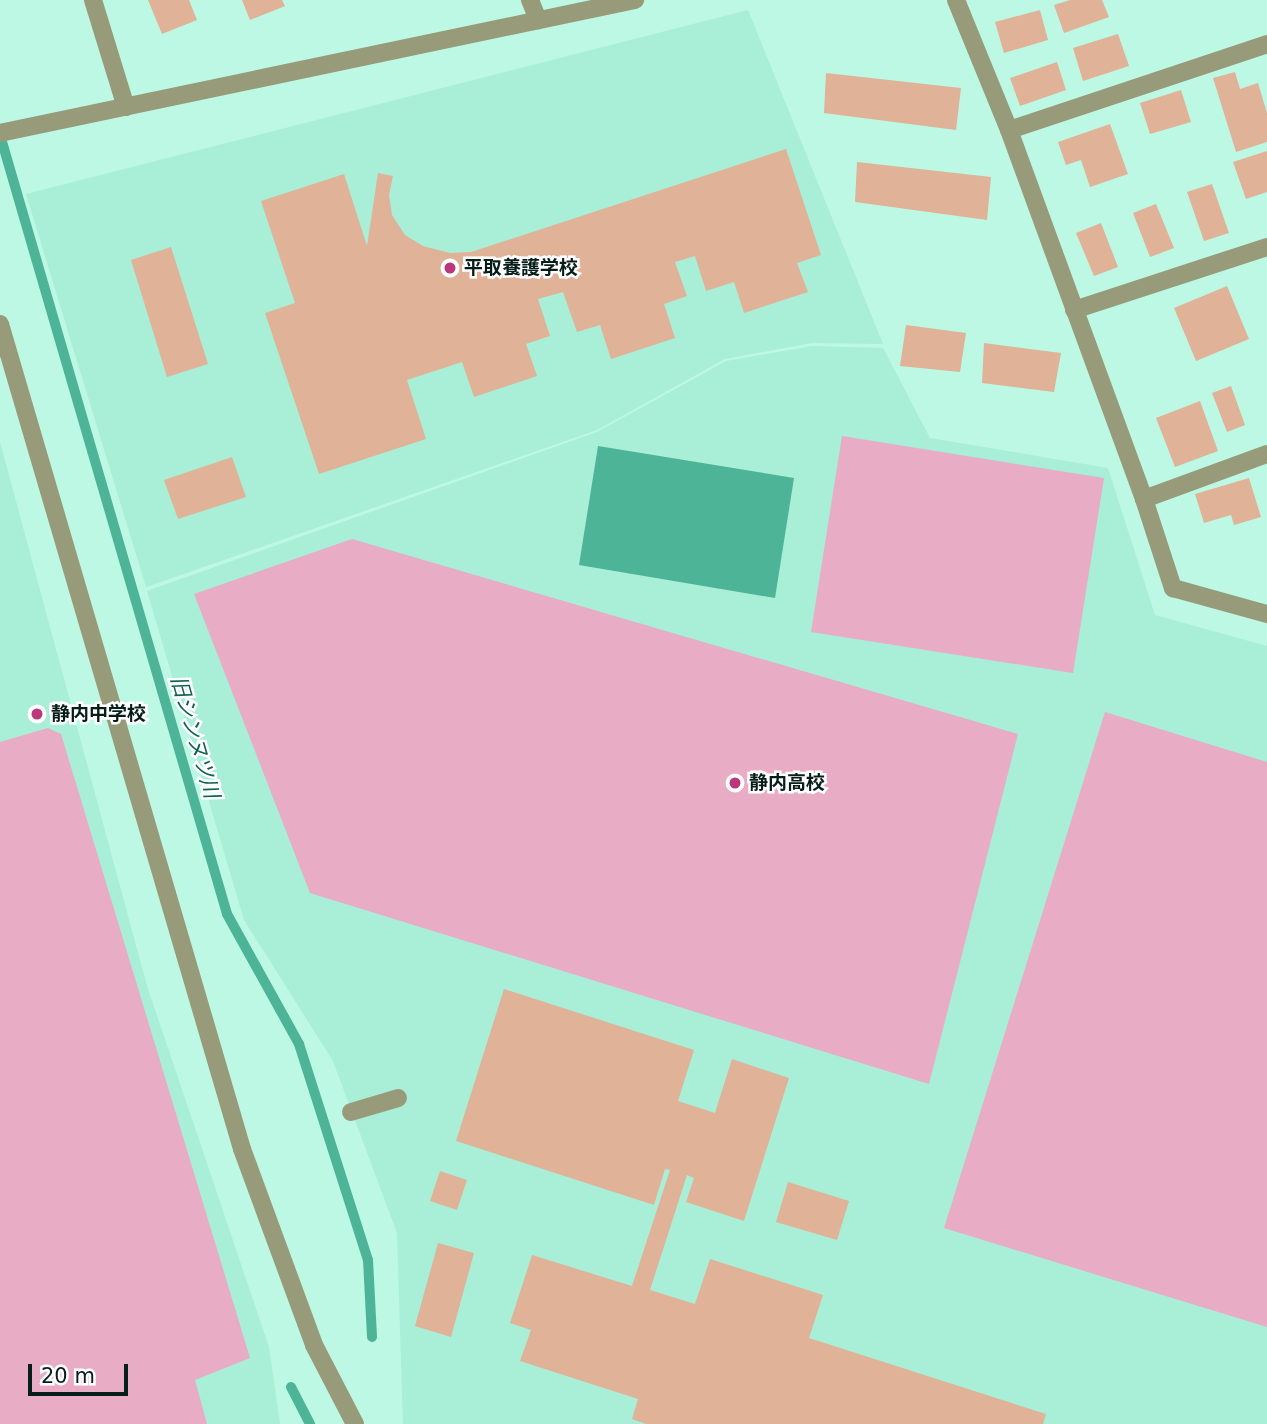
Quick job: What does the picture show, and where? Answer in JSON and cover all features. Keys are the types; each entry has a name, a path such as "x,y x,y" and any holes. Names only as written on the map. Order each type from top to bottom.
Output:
{"street":[{"path":"93,0 125,107"},
{"path":"530,0 538,20"},
{"path":"3,132 635,0"},
{"path":"956,0 1009,131 1144,499 1172,588 1267,614"},
{"path":"1009,131 1267,44"},
{"path":"1074,310 1267,247"},
{"path":"0,324 242,1149 314,1345 355,1424"},
{"path":"1144,499 1267,454"},
{"path":"351,1112 398,1098"}],"shaded area":[{"name":"平取養護学校","path":"748,10 883,344 812,343 725,359 597,430 146,587 26,194"},
{"name":"静内高校","path":"812,346 883,348 930,438 1108,468 1155,615 1267,646 1267,1424 403,1424 397,1233 333,1061 244,920 147,591 597,432 726,361"},
{"path":"842,436 1104,478 1073,673 811,632"},
{"name":"静内中学校","path":"0,442 147,986 269,1347 280,1424 0,1424"},
{"path":"598,446 794,478 775,598 579,565"},
{"path":"352,539 1018,734 929,1084 310,893 194,594"},
{"path":"1105,712 1267,762 1267,1327 944,1228"},
{"name":"静内中学校","path":"48,728 61,734 250,1358 195,1380 207,1424 0,1424 0,742"}],"building":[{"path":"148,0 189,0 197,20 162,34"},
{"path":"242,0 282,0 285,6 250,20"},
{"path":"1070,0 1102,0 1109,17 1064,33 1054,5"},
{"path":"1040,10 1048,40 1004,53 995,22"},
{"path":"1118,34 1129,66 1083,81 1073,48"},
{"path":"1057,62 1066,90 1020,106 1010,78"},
{"path":"1235,72 1240,89 1258,83 1267,113 1267,142 1236,152 1213,78"},
{"path":"826,73 961,88 956,130 824,113"},
{"path":"1181,90 1191,122 1150,134 1140,103"},
{"path":"1110,124 1128,174 1090,187 1081,160 1066,165 1058,142"},
{"path":"786,149 821,255 797,263 808,292 744,313 734,282 706,291 695,256 675,262 687,296 664,304 675,338 611,359 600,325 577,332 563,292 538,299 550,336 526,344 537,376 474,397 462,362 407,380 426,439 319,474 265,313 295,303 261,201 344,174 367,246 378,173 393,176 389,195 392,215 405,235 423,246 450,253 471,252"},
{"path":"1267,151 1267,192 1246,199 1233,162"},
{"path":"857,162 991,177 987,220 855,202"},
{"path":"1212,184 1229,233 1204,241 1187,192"},
{"path":"1156,204 1174,248 1150,257 1133,213"},
{"path":"1101,223 1118,267 1094,276 1076,233"},
{"path":"171,247 208,364 167,377 131,260"},
{"path":"1227,286 1249,339 1196,361 1174,308"},
{"path":"906,325 966,333 960,372 900,366"},
{"path":"984,343 1061,353 1054,392 982,383"},
{"path":"1231,386 1245,425 1227,432 1212,393"},
{"path":"1200,401 1218,451 1175,467 1156,418"},
{"path":"232,457 246,497 178,519 164,480"},
{"path":"1249,478 1261,517 1234,525 1231,515 1204,523 1195,494"},
{"path":"504,989 694,1050 678,1101 715,1113 732,1059 789,1078 744,1221 686,1202 694,1178 687,1175 650,1290 695,1304 710,1259 823,1295 809,1338 1046,1414 1043,1424 646,1424 632,1419 638,1399 520,1361 531,1330 510,1323 532,1255 632,1286 670,1170 665,1169 654,1205 456,1141"},
{"path":"440,1171 467,1180 457,1210 430,1201"},
{"path":"788,1182 849,1201 837,1240 776,1222"},
{"path":"438,1243 474,1253 451,1337 415,1326"}],"waterway":[{"name":"旧シンヌツ川","path":"0,135 227,914 299,1044 368,1260 372,1337"},
{"name":"旧シンヌツ川","path":"291,1387 310,1424"}],"place":[{"name":"平取養護学校","path":"450,268"},
{"name":"静内中学校","path":"37,714"},
{"name":"静内高校","path":"735,783"}]}
